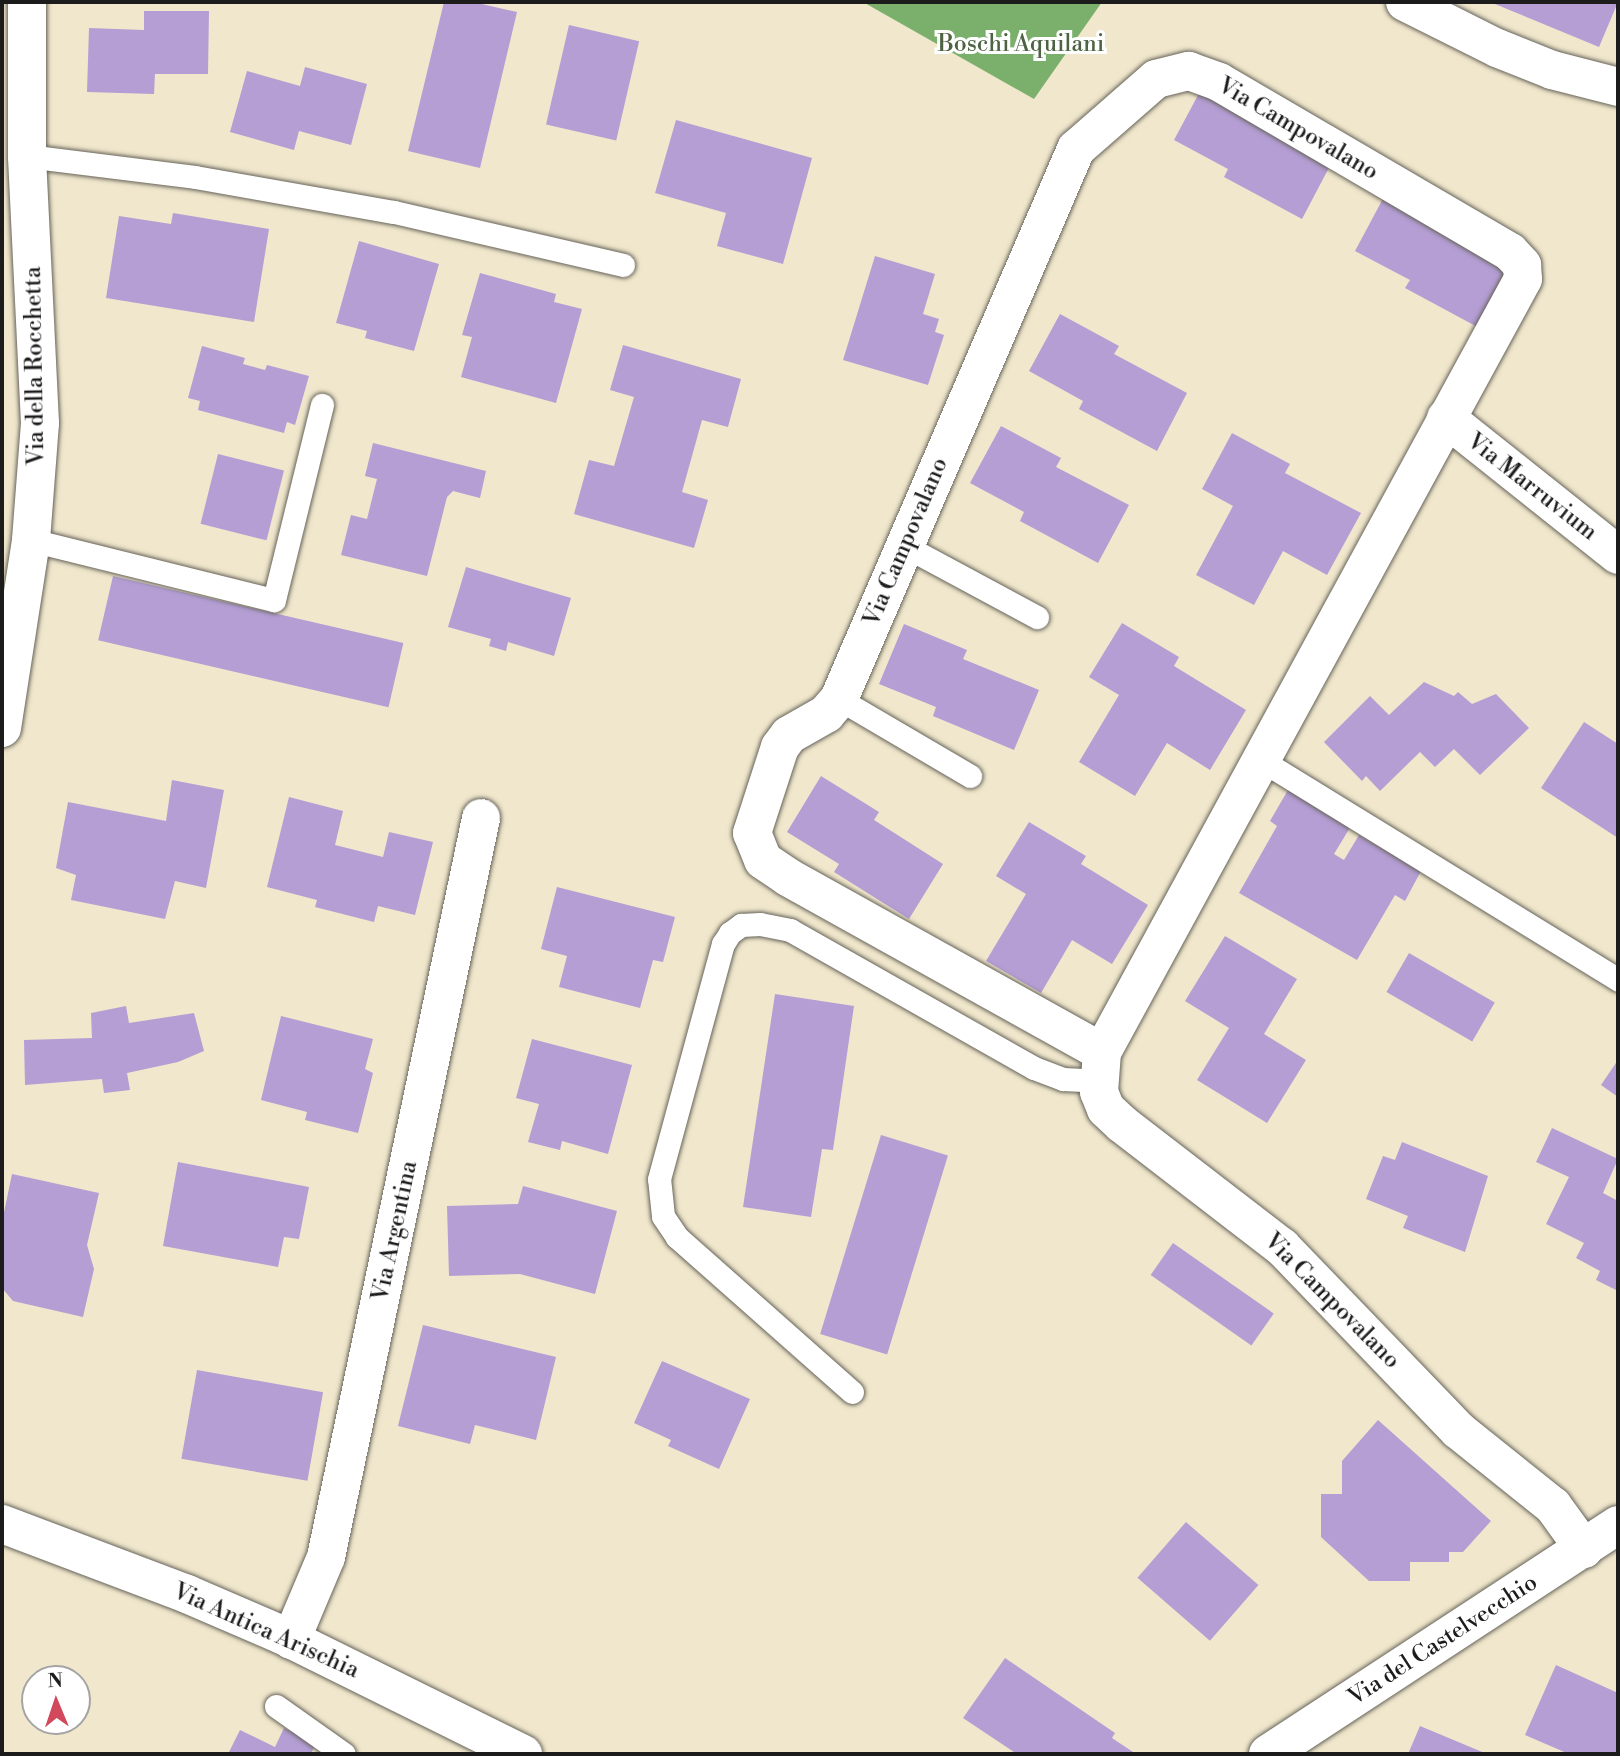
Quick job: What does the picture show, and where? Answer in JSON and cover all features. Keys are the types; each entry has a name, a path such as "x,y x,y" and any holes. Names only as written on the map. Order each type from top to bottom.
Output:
{"street":[{"name":"Via della Rocchetta","path":"2,728 31,540 40,424 27,156 27,2"},
{"path":"1405,2 1497,48 1552,70 1618,87"},
{"name":"Via Campovalano","path":"1100,1067 788,877 755,849 753,819 780,747 789,735 826,714 839,699 1076,149 1156,79 1174,72 1189,71 1219,82 1510,252 1521,265 1517,295 1446,418 1261,760 1100,1067 1106,1109 1282,1247 1458,1430 1553,1506 1603,1539"},
{"name":"Via Marruvium","path":"1446,418 1618,555"},
{"name":"Via Argentina","path":"291,1640 326,1558 481,818"},
{"name":"Via Antica Arischia","path":"2,1524 187,1594 291,1640 523,1754"},
{"name":"Via del Castelvecchio","path":"1268,1754 1603,1539"}],"lane":[{"path":"27,156 195,177 380,210 623,265"},
{"path":"31,540 274,600 322,405"},
{"path":"905,546 1037,617"},
{"path":"839,699 970,776"},
{"path":"1261,760 1618,980"},
{"path":"852,1392 677,1237 663,1216 659,1179 723,944 730,933 741,925 760,924 790,930 1034,1068 1063,1079 1100,1067"},
{"path":"276,1706 344,1754"}],"green space":[{"name":"Boschi Aquilani","path":"863,2 1102,2 1034,99"}],"building":[{"path":"444,2 473,2 517,12 480,168 408,151"},
{"path":"1490,2 1618,2 1599,47"},
{"path":"144,11 209,11 208,74 155,74 154,94 87,92 89,28 144,30"},
{"path":"569,25 639,41 616,141 546,124"},
{"path":"305,67 367,84 351,145 299,131 294,150 230,132 247,71 300,86"},
{"path":"1205,82 1332,162 1302,219 1224,177 1228,169 1174,140"},
{"path":"676,120 812,158 783,264 717,246 726,213 655,193"},
{"path":"1386,193 1514,273 1483,330 1405,288 1410,280 1355,251"},
{"path":"173,213 269,229 254,322 106,298 119,216 171,224"},
{"path":"359,241 439,264 414,351 365,338 367,331 336,323"},
{"path":"875,256 935,274 923,314 939,319 935,332 944,335 928,385 843,360"},
{"path":"480,273 556,294 554,302 582,309 556,403 461,377 472,337 462,335"},
{"path":"1060,314 1119,346 1114,354 1187,393 1157,451 1079,409 1083,401 1029,371"},
{"path":"623,345 741,379 728,427 702,420 682,492 708,500 694,548 574,514 589,460 614,466 634,397 610,390"},
{"path":"202,346 245,358 243,364 265,370 267,365 309,376 295,425 287,422 284,433 198,410 200,401 188,398"},
{"path":"1001,426 1061,458 1056,467 1129,505 1098,563 1020,521 1024,512 970,483"},
{"path":"1232,433 1290,464 1285,473 1361,513 1327,575 1283,551 1254,605 1196,575 1233,506 1202,489"},
{"path":"373,443 486,471 480,498 453,491 447,497 427,576 341,555 351,515 367,519 377,479 365,476"},
{"path":"218,454 284,470 267,540 201,524"},
{"path":"466,567 571,598 554,656 508,642 506,651 489,646 491,639 448,627"},
{"path":"113,576 403,643 389,707 98,640"},
{"path":"1122,623 1179,657 1174,666 1246,710 1210,770 1167,743 1135,796 1079,762 1119,695 1089,677"},
{"path":"904,624 967,650 963,659 1039,690 1014,750 933,716 936,707 879,684"},
{"path":"1424,682 1454,696 1458,692 1472,704 1496,694 1529,728 1480,775 1454,749 1435,767 1420,752 1380,791 1366,776 1362,781 1324,742 1370,696 1389,715"},
{"path":"1584,722 1618,744 1618,838 1541,788"},
{"path":"821,776 879,812 874,820 943,864 909,919 834,872 839,864 787,832"},
{"path":"172,780 224,790 206,888 175,881 165,919 71,900 76,875 56,868 68,802 166,821"},
{"path":"1288,790 1351,826 1334,854 1344,860 1359,835 1421,871 1405,901 1395,895 1357,960 1239,893 1277,826 1270,821"},
{"path":"289,797 343,811 335,845 383,857 389,832 433,842 415,915 378,906 374,922 315,907 317,900 267,887"},
{"path":"1029,822 1086,856 1081,864 1148,905 1112,964 1072,940 1041,993 986,961 1026,894 996,876"},
{"path":"557,887 675,917 663,962 653,960 640,1008 559,987 567,956 541,949"},
{"path":"1225,936 1297,979 1264,1034 1306,1060 1267,1123 1197,1080 1229,1028 1185,1001"},
{"path":"1409,953 1495,1002 1472,1041 1386,992"},
{"path":"775,994 854,1006 833,1150 822,1149 811,1217 743,1207"},
{"path":"126,1006 129,1023 194,1013 204,1051 178,1062 127,1073 130,1090 104,1093 102,1079 25,1085 24,1040 92,1038 91,1013"},
{"path":"281,1016 373,1039 365,1069 373,1073 358,1133 305,1120 307,1112 261,1100"},
{"path":"532,1039 632,1065 608,1154 562,1141 560,1150 528,1142 539,1104 516,1098"},
{"path":"1618,1060 1618,1097 1601,1085"},
{"path":"1552,1128 1618,1159 1603,1193 1618,1201 1618,1291 1596,1280 1600,1271 1576,1258 1584,1243 1546,1224 1569,1177 1536,1162"},
{"path":"881,1135 948,1155 887,1354 820,1334"},
{"path":"1402,1142 1488,1176 1465,1252 1403,1228 1408,1216 1366,1199 1383,1156 1395,1160"},
{"path":"178,1162 309,1187 299,1239 284,1237 278,1267 163,1246"},
{"path":"12,1174 99,1193 87,1245 94,1269 83,1317 13,1301 2,1288 2,1222"},
{"path":"523,1186 617,1211 595,1294 520,1274 449,1276 447,1206 518,1204"},
{"path":"1173,1243 1274,1314 1251,1345 1151,1275"},
{"path":"423,1325 556,1357 536,1440 475,1425 470,1444 398,1426"},
{"path":"662,1361 750,1399 719,1469 668,1446 671,1440 634,1423"},
{"path":"197,1370 323,1392 307,1481 181,1459"},
{"path":"1378,1420 1491,1521 1463,1552 1449,1552 1449,1562 1410,1562 1410,1581 1369,1581 1321,1537 1321,1494 1342,1494 1342,1461"},
{"path":"1186,1522 1258,1585 1210,1641 1137,1578"},
{"path":"1005,1658 1115,1733 1112,1738 1136,1754 1017,1754 963,1718"},
{"path":"1556,1665 1618,1693 1618,1754 1569,1754 1525,1735"},
{"path":"1420,1726 1487,1754 1408,1754"},
{"path":"284,1728 316,1743 311,1754 228,1754 240,1730 275,1747"}]}
